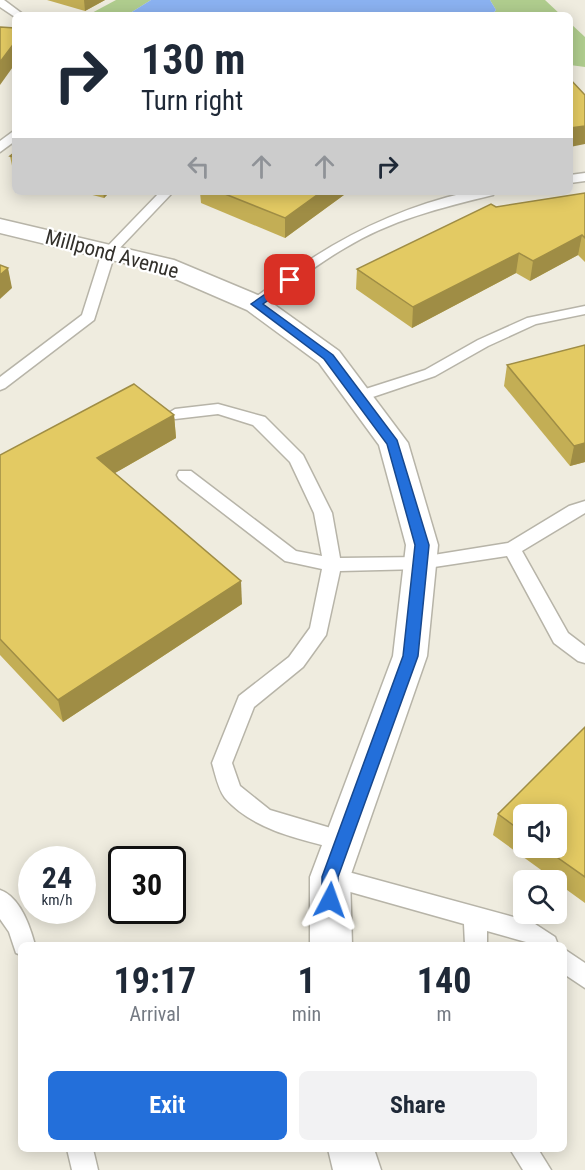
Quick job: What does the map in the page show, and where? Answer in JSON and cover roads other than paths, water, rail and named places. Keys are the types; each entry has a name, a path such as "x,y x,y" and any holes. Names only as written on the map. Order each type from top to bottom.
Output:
{"street":[{"name":"Millpond Avenue","path":"0,226 165,265 256,304 328,357 393,443 422,545 410,656 330,877 331,942"},
{"path":"352,1152 357,1170"}],"lane":[{"path":"0,2 15,12"},
{"path":"0,148 12,137"},
{"path":"0,385 89,317 109,252 164,195"},
{"path":"256,304 340,245 398,218 468,195"},
{"path":"358,396 430,373 483,343 532,321 585,310"},
{"path":"175,414 218,409 259,421 297,459 323,513 332,565 319,630 296,662 246,702 222,763 232,791 263,816 294,828 344,841"},
{"path":"185,475 291,556 332,565 421,563 512,549 575,510 585,507"},
{"path":"512,549 561,638 585,656"},
{"path":"330,877 532,933 543,942"},
{"path":"0,900 19,928 23,942"},
{"path":"475,917 476,942"},
{"path":"567,962 585,977"},
{"path":"81,1152 86,1170"},
{"path":"525,1152 538,1170"}],"water":[{"path":"151,0 490,0 496,10 494,12 132,12"}]}
